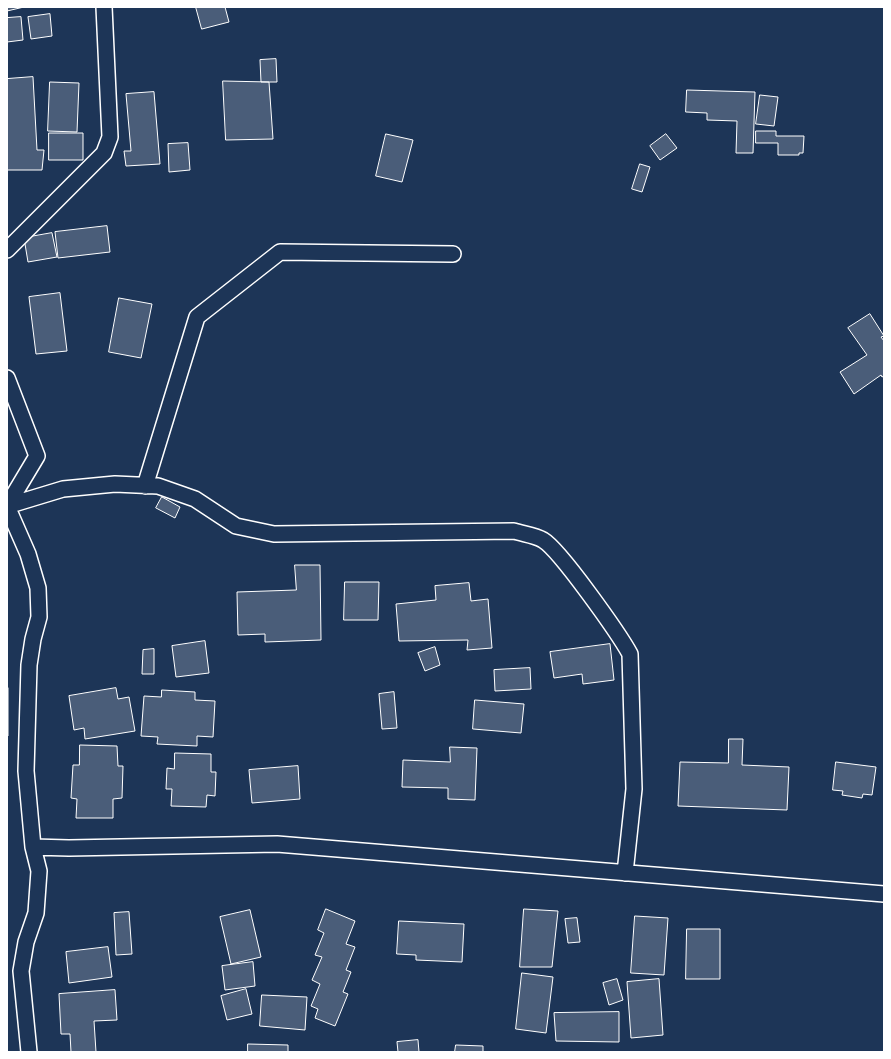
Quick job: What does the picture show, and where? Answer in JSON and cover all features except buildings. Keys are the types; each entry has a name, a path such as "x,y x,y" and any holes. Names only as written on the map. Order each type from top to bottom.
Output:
{"street":[{"path":"7,250 104,153 110,137 104,7"},
{"path":"145,486 197,317 280,252 453,254"},
{"path":"7,378 37,456 7,506"},
{"path":"7,506 63,489 114,484 158,486 195,499 236,526 274,534 514,531 543,540 557,553 578,580 624,642 630,654 634,789 625,873"},
{"path":"7,506 28,554 38,588 39,617 33,639 29,665 26,771 33,847 39,871 36,914 26,942 21,971 29,1052"},
{"path":"33,847 68,848 277,844 429,855 884,894"}]}
